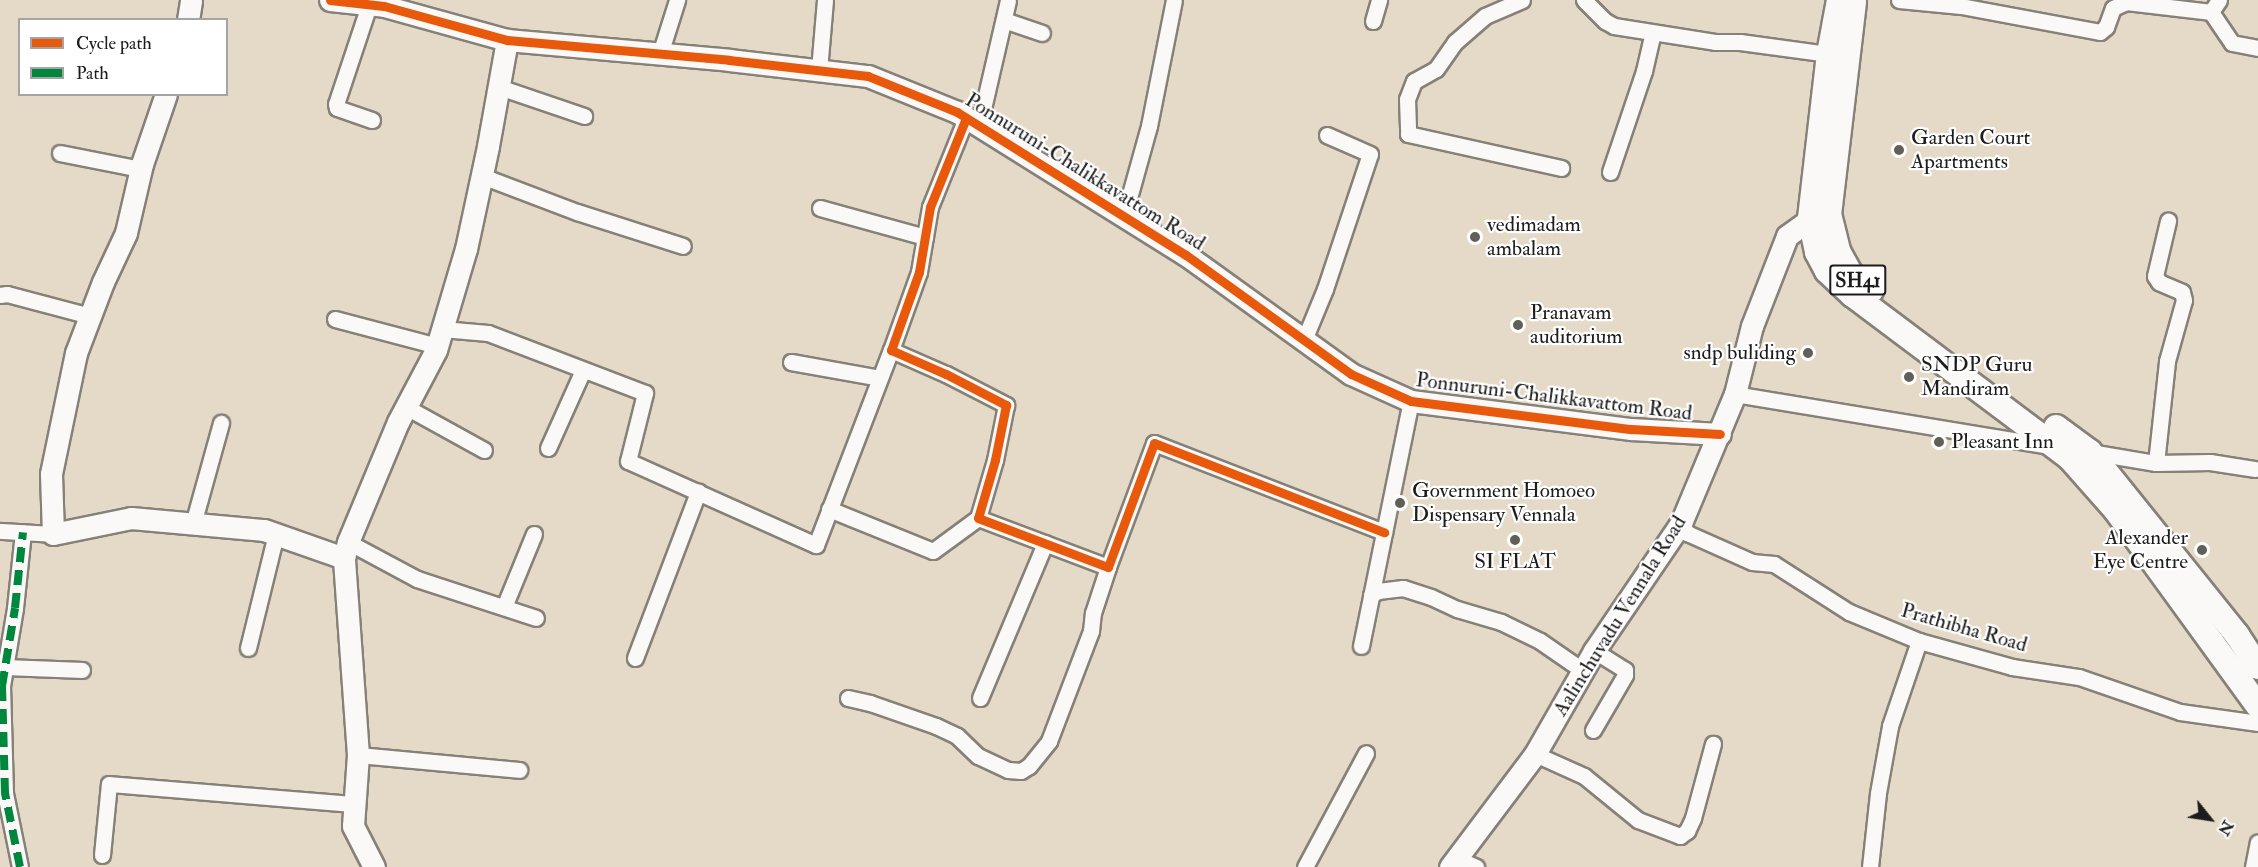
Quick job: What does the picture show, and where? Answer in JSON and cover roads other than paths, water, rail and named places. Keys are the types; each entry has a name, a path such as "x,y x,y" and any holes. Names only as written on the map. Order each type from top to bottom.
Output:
{"main road":[{"name":"SH41","path":"1829,54 1846,8"},
{"name":"SH41","path":"1846,8 1829,214 1838,251 1851,274 2062,441 2090,452 2172,570 2237,635 2258,667"},
{"path":"1829,54 1810,219 1817,252 1835,280 2062,441 2115,509 2172,570 2258,706"}],"street":[{"path":"188,18 191,0"},
{"name":"Ponnuruni-Chalikkavattom Road","path":"337,0 369,4 507,40 868,76 973,122 1186,255 1351,374 1412,401 1631,429 1720,434"},
{"path":"660,54 676,0"},
{"path":"819,70 825,0"},
{"path":"334,319 440,337 488,333 645,393 628,461 816,544 919,272 930,207 973,122 1008,0"},
{"path":"1124,216 1149,126 1174,0"},
{"path":"1373,21 1379,0"},
{"path":"1522,0 1485,16 1455,42 1436,69 1414,81 1407,99 1408,134 1561,168"},
{"path":"1584,0 1605,21 1614,26 1715,42 1740,42 1829,54"},
{"path":"1899,0 1960,6 2100,32 2106,27 2113,8 2126,2 2215,6 2232,43 2258,48"},
{"path":"369,4 336,104 337,108 372,120"},
{"path":"1004,20 1042,33"},
{"path":"1610,172 1644,71 1653,33"},
{"path":"374,867 353,826 358,755 346,550 406,407 440,337 466,249 507,40"},
{"path":"499,87 584,116"},
{"path":"52,534 51,474 76,353 126,233 141,169 165,96"},
{"path":"1304,340 1325,289 1370,154 1327,135"},
{"path":"60,153 141,169"},
{"path":"482,176 577,212 683,246"},
{"path":"820,208 925,237"},
{"name":"Aalinchuvadu Vennala Road","path":"1461,864 1535,754 1594,651 1682,523 1735,394 1752,326 1787,236 1810,219"},
{"path":"2156,463 2167,361 2184,300 2182,292 2159,282 2155,276 2168,221"},
{"path":"0,295 8,294 90,316"},
{"path":"830,509 933,551 978,518 1006,405 946,374 891,350"},
{"path":"790,362 880,378"},
{"path":"548,448 584,370"},
{"path":"1735,394 2062,441"},
{"path":"1361,646 1412,401"},
{"path":"406,407 484,450"},
{"path":"194,524 221,423"},
{"path":"848,698 870,703 936,726 957,736 978,756 1008,770 1021,771 1029,766 1048,741 1091,631 1093,613 1108,567 1154,443 1384,532"},
{"path":"2090,452 2156,463 2210,462 2257,470"},
{"path":"635,658 698,492"},
{"path":"0,531 52,534 131,518 264,530 346,550 405,574 536,618"},
{"path":"978,518 1108,567"},
{"name":"Prathibha Road","path":"1682,523 1687,533 1752,562 1774,564 1849,612 1918,641 2012,667 2079,677 2180,712 2258,723"},
{"path":"20,867 3,794 2,686 23,532"},
{"path":"248,648 276,534"},
{"path":"504,607 534,534"},
{"path":"980,698 1045,543"},
{"path":"1371,595 1378,591 1403,588 1431,597 1457,609 1490,618 1540,641 1582,670"},
{"path":"1870,867 1878,793 1890,726 1918,641"},
{"path":"1593,730 1625,675 1624,670 1594,651"},
{"path":"5,667 82,670"},
{"path":"1535,754 1584,776 1638,819 1680,836 1687,831 1693,818 1707,757 1713,744"},
{"path":"1305,867 1366,753"},
{"path":"358,755 519,770"},
{"path":"102,855 109,783 354,804"},
{"path":"2253,867 2258,842"}],"place":[{"name":"Garden Court Apartments","path":"1899,150"},
{"name":"vedimadam ambalam","path":"1475,237"},
{"name":"Pranavam auditorium","path":"1518,325"},
{"name":"sndp buliding","path":"1808,353"},
{"name":"SNDP Guru Mandiram","path":"1909,377"},
{"name":"Pleasant Inn","path":"1939,442"},
{"name":"Government Homoeo Dispensary Vennala","path":"1400,503"},
{"name":"SI FLAT","path":"1515,540"},
{"name":"Alexander Eye Centre","path":"2202,550"}]}
